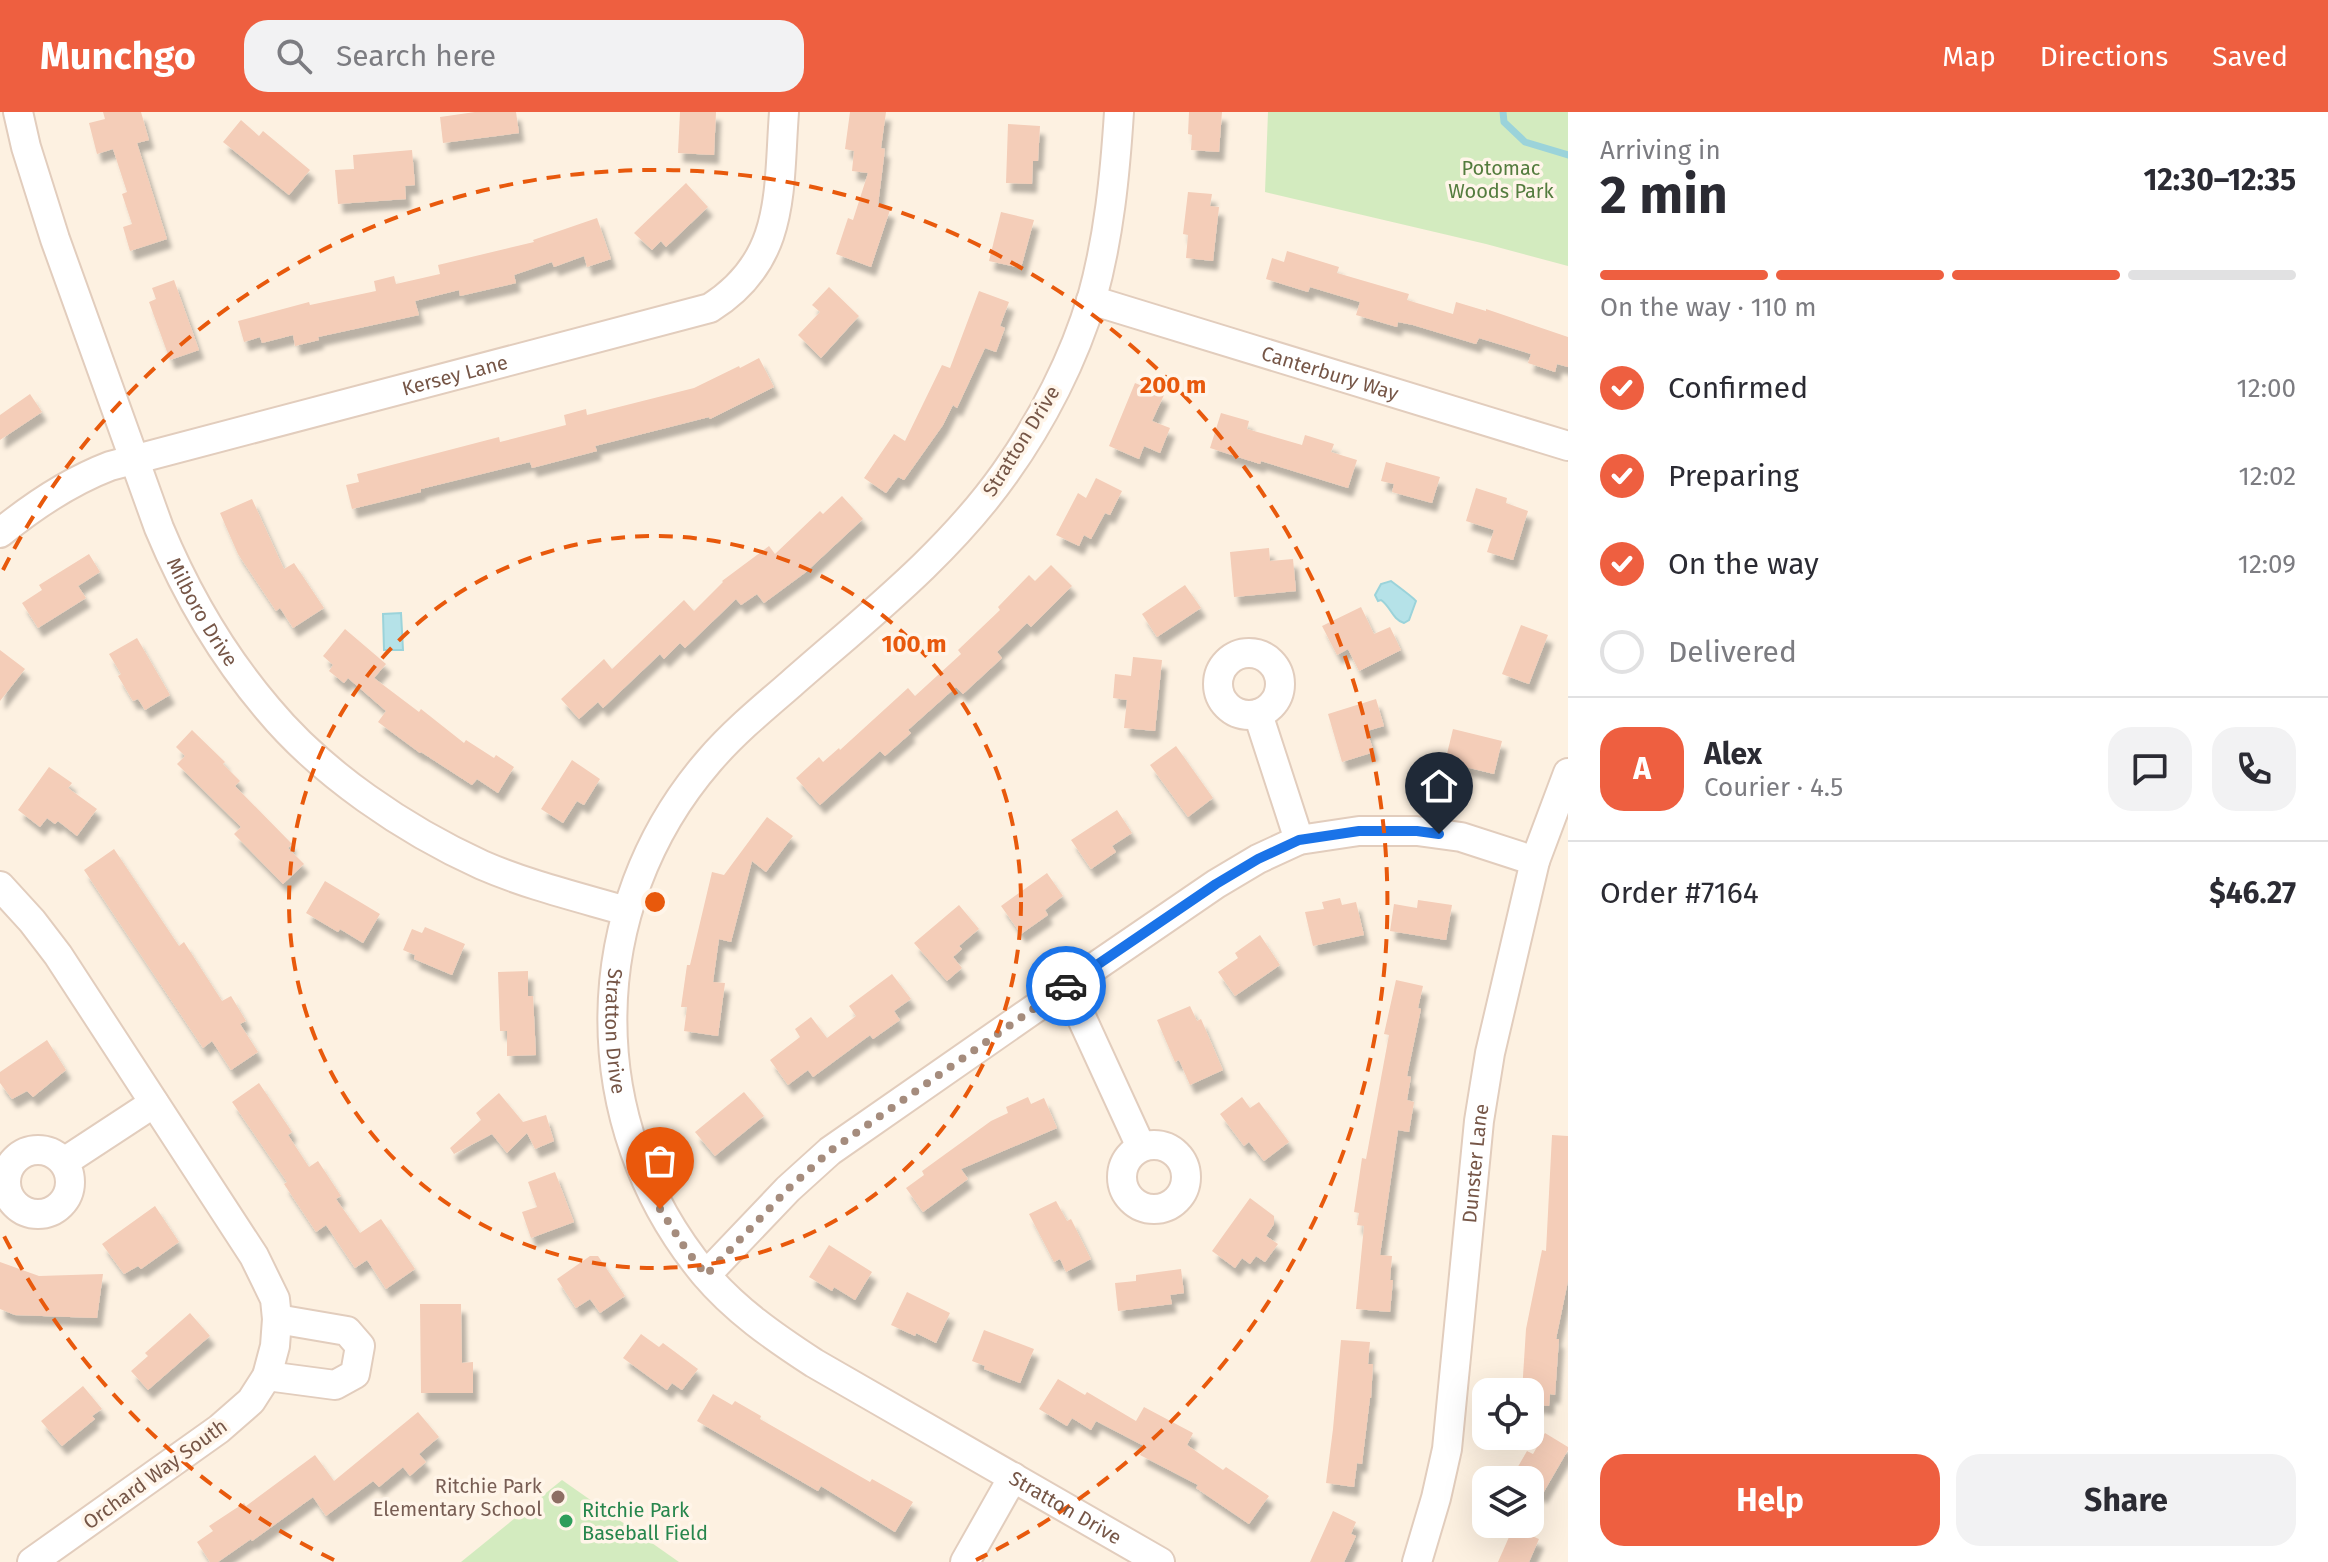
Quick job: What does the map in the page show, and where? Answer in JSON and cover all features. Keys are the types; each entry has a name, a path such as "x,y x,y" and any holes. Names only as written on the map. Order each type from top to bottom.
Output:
{"street":[{"name":"Milboro Drive","path":"18,112 55,239 177,571 206,622 268,710 349,785 447,848 524,881 626,911"},
{"name":"Kersey Lane","path":"0,533 88,475 134,459 710,308 738,287 763,255 777,210 784,112"},
{"name":"Stratton Drive","path":"1119,112 1110,213 1091,300 1068,359 1026,440 993,489 955,534 919,571 760,711 711,759 682,795 639,873 626,911 612,999 618,1090 642,1171 660,1209 685,1248 732,1302 770,1335 814,1363 1160,1562"},
{"name":"Canterbury Way","path":"1091,300 1568,446"},
{"path":"1258,714 1299,840"},
{"name":"Dunster Lane","path":"1417,1562 1447,1449 1479,1121 1490,1053 1535,861 1568,773"},
{"path":"706,1275 788,1189 830,1151 1216,884 1258,859 1299,840 1359,831 1417,831 1461,837 1535,861"},
{"name":"Orchard Way South","path":"0,886 58,955 254,1256 275,1299 277,1319 275,1346 267,1376 251,1401 236,1416 32,1562"},
{"path":"1067,986 1141,1147"},
{"path":"64,1162 154,1103"},
{"path":"267,1376 335,1385 355,1374 360,1346 347,1331 277,1319"},
{"path":"965,1562 1013,1477"}],"green space":[{"name":"Potomac Woods Park","path":"1268,112 1568,112 1568,266 1265,192"},
{"name":"Ritchie Park Baseball Field","path":"562,1480 679,1562 461,1562"}],"water":[{"path":"1391,581 1416,601 1409,620 1404,623 1375,595 1381,584"},
{"path":"401,613 403,650 384,650 383,614"}],"building":[{"path":"103,112 141,112 149,140 137,143 167,239 130,251 123,227 132,224 122,194 127,192 113,149 97,154 89,123 105,119"},
{"path":"475,112 516,112 519,133 443,143 440,117"},
{"path":"680,112 716,112 714,155 678,153"},
{"path":"850,112 886,112 878,205 890,210 871,267 836,254 848,218 853,220 868,173 852,171 854,151 845,149"},
{"path":"1189,112 1222,112 1219,152 1191,150"},
{"path":"241,120 259,136 263,131 310,170 289,195 223,142"},
{"path":"1008,124 1040,126 1038,161 1033,161 1032,184 1006,183"},
{"path":"412,150 415,185 405,186 406,199 338,204 335,170 354,169 353,155"},
{"path":"686,183 708,207 666,247 661,241 652,250 634,233"},
{"path":"1188,192 1212,194 1210,206 1219,207 1213,261 1186,258 1188,235 1183,234"},
{"path":"1001,212 1034,220 1021,268 989,261"},
{"path":"597,218 611,259 587,267 584,256 554,267 552,262 514,275 516,283 460,296 459,290 415,301 419,315 318,337 319,340 295,346 293,335 262,343 260,337 244,342 238,321 309,302 310,305 376,291 374,281 394,276 396,284 440,274 438,265 534,242"},
{"path":"1287,251 1339,267 1337,273 1409,294 1407,300 1453,314 1456,302 1568,337 1568,367 1557,364 1555,372 1528,363 1531,354 1479,338 1476,344 1413,325 1398,322 1397,327 1356,315 1360,302 1310,287 1308,292 1266,279 1272,258 1284,262"},
{"path":"174,280 199,350 170,360 149,302 156,299 152,288"},
{"path":"829,287 859,316 821,358 798,335 820,312 812,305"},
{"path":"979,291 1009,302 1000,326 1005,328 996,352 985,348 957,408 953,405 943,425 904,480 898,477 886,493 864,478 894,434 905,441 942,365 950,368"},
{"path":"759,358 774,387 710,419 595,446 597,451 532,468 530,462 352,509 346,485 359,482 357,474 499,437 500,442 566,425 564,415 586,409 587,415 694,388"},
{"path":"1135,383 1164,395 1152,421 1170,428 1160,453 1144,446 1139,459 1109,446"},
{"path":"30,394 42,412 0,440 0,415"},
{"path":"1221,413 1249,421 1247,429 1302,445 1305,435 1334,444 1331,452 1357,460 1348,488 1210,448"},
{"path":"1386,462 1440,477 1432,503 1392,492 1394,484 1381,481"},
{"path":"1096,478 1122,491 1110,515 1105,513 1091,539 1084,535 1079,546 1056,535 1078,493 1086,498"},
{"path":"1476,488 1507,498 1506,503 1528,511 1513,560 1487,552 1494,530 1466,521"},
{"path":"842,496 863,519 806,572 764,603 757,594 741,605 736,599 685,648 680,643 664,659 660,654 603,708 598,702 579,719 561,699 604,659 612,669 684,600 694,611 722,581 769,546 775,554 820,511 823,514"},
{"path":"252,499 284,569 294,563 324,608 293,628 280,608 276,611 238,554 220,513"},
{"path":"1269,548 1270,561 1293,559 1296,591 1234,597 1230,552"},
{"path":"89,554 100,572 78,586 86,598 38,628 22,603 42,590 39,585"},
{"path":"1051,565 1072,586 1031,627 1027,623 997,652 1002,658 963,694 956,687 908,730 911,733 885,756 880,751 820,805 796,778 819,757 823,762 840,750 908,688 915,696 961,654 958,650 1000,610 998,607 1029,575 1035,581"},
{"path":"1185,585 1201,608 1157,637 1142,614"},
{"path":"1361,607 1374,634 1390,627 1401,650 1359,671 1348,649 1337,655 1322,626"},
{"path":"1521,625 1548,635 1529,684 1502,674"},
{"path":"345,629 386,664 374,678 464,743 466,740 514,767 498,793 477,779 472,785 420,753 378,722 386,711 348,678 344,683 329,671 333,665 323,656"},
{"path":"137,638 170,695 145,710 138,699 133,701 109,654"},
{"path":"0,650 25,669 0,701"},
{"path":"1133,657 1162,660 1155,731 1124,728 1127,700 1113,698 1115,674 1131,676"},
{"path":"1376,699 1384,726 1367,731 1374,752 1342,762 1328,714"},
{"path":"1453,729 1502,741 1494,774 1445,762"},
{"path":"192,730 225,762 223,764 240,781 235,786 292,844 288,848 304,864 283,884 234,834 241,827 177,764 185,756 176,747"},
{"path":"1176,746 1213,798 1188,817 1150,765"},
{"path":"572,760 600,779 584,805 577,801 563,823 541,809"},
{"path":"49,767 72,783 68,788 97,809 77,836 58,821 55,824 47,818 40,827 18,810"},
{"path":"1117,810 1132,833 1112,846 1116,852 1091,869 1071,840"},
{"path":"767,817 793,836 766,872 752,861 731,942 719,939 713,982 725,983 718,1036 684,1031 687,1007 681,1007 687,965 690,965 712,872 724,875"},
{"path":"114,849 179,946 184,942 222,1001 231,996 246,1021 240,1024 258,1052 231,1070 212,1041 203,1048 84,870"},
{"path":"1047,873 1063,896 1045,910 1048,915 1021,934 1001,906"},
{"path":"325,881 380,914 363,943 306,913"},
{"path":"1340,898 1342,905 1356,902 1364,935 1313,946 1305,912 1324,909 1322,902"},
{"path":"1418,900 1452,905 1446,940 1390,931 1394,904 1417,908"},
{"path":"959,905 979,929 959,946 962,949 953,957 962,968 947,981 914,943"},
{"path":"425,927 465,944 452,975 414,959 415,955 403,950 412,929 422,933"},
{"path":"1260,935 1280,965 1235,996 1218,972 1238,958 1235,953"},
{"path":"528,971 528,996 533,996 536,1055 507,1056 507,1031 500,1031 498,972"},
{"path":"892,974 911,999 894,1011 900,1020 873,1039 870,1035 813,1077 808,1070 788,1085 770,1060 800,1037 795,1029 811,1017 827,1038 856,1016 849,1006"},
{"path":"1396,980 1423,986 1407,1076 1411,1077 1407,1100 1414,1102 1409,1132 1398,1130 1380,1255 1392,1256 1390,1312 1356,1309 1364,1226 1357,1225 1359,1213 1354,1212 1362,1158 1366,1159 1389,1035 1384,1034"},
{"path":"1190,1006 1197,1021 1201,1019 1223,1070 1190,1085 1179,1060 1175,1062 1157,1020"},
{"path":"47,1040 66,1070 33,1097 27,1091 12,1099 0,1083 0,1072"},
{"path":"259,1083 292,1132 288,1135 309,1167 318,1161 341,1196 336,1199 360,1233 381,1219 415,1269 386,1289 367,1260 355,1268 326,1225 316,1232 284,1184 287,1182 232,1102"},
{"path":"744,1092 764,1116 715,1156 695,1132"},
{"path":"499,1093 523,1122 546,1115 554,1141 535,1149 527,1133 507,1153 492,1134 454,1154 450,1148 481,1120 476,1113"},
{"path":"1028,1097 1031,1104 1044,1098 1057,1128 961,1169 968,1179 923,1212 906,1188 924,1175 922,1171 991,1121 1008,1113 1006,1107"},
{"path":"1242,1097 1250,1108 1259,1102 1289,1142 1264,1161 1249,1142 1244,1146 1220,1114"},
{"path":"1552,1135 1568,1136 1568,1281 1556,1339 1559,1339 1555,1395 1550,1394 1549,1406 1544,1405 1544,1378 1523,1378 1526,1329 1542,1250 1546,1251"},
{"path":"555,1172 574,1222 531,1238 522,1212 537,1207 528,1182"},
{"path":"1250,1198 1274,1216 1274,1224 1266,1236 1278,1244 1265,1262 1256,1256 1250,1264 1242,1258 1235,1268 1212,1251"},
{"path":"1056,1201 1067,1221 1071,1219 1091,1259 1066,1272 1060,1259 1054,1262 1029,1214"},
{"path":"155,1206 179,1242 141,1269 138,1266 124,1274 102,1244"},
{"path":"829,1245 872,1272 855,1300 809,1277"},
{"path":"590,1256 598,1256 625,1296 600,1313 590,1299 576,1308 557,1279"},
{"path":"0,1262 39,1276 103,1274 97,1318 15,1315 0,1309"},
{"path":"1181,1269 1184,1293 1170,1295 1172,1304 1118,1311 1115,1283 1136,1281 1136,1275"},
{"path":"907,1292 950,1313 936,1343 891,1325"},
{"path":"420,1304 461,1304 462,1363 473,1362 473,1393 421,1393"},
{"path":"190,1313 210,1336 148,1390 131,1371 148,1356 145,1353"},
{"path":"984,1330 1034,1349 1020,1383 972,1361"},
{"path":"641,1334 659,1347 663,1343 698,1369 682,1390 672,1383 667,1390 623,1358"},
{"path":"1341,1340 1370,1342 1368,1364 1373,1364 1362,1464 1357,1463 1354,1487 1326,1483"},
{"path":"1058,1379 1136,1421 1144,1407 1193,1433 1187,1445 1269,1496 1249,1524 1196,1488 1198,1485 1140,1455 1144,1446 1096,1421 1091,1430 1072,1418 1067,1426 1039,1409"},
{"path":"83,1386 102,1409 92,1416 95,1419 62,1446 41,1421"},
{"path":"713,1394 732,1405 735,1401 761,1416 760,1419 870,1482 872,1479 913,1502 895,1532 821,1486 818,1491 697,1421"},
{"path":"418,1412 439,1437 419,1454 426,1462 410,1476 403,1467 379,1487 373,1481 326,1516 313,1497 252,1541 218,1562 210,1562 197,1542 213,1531 209,1526 244,1503 246,1506 315,1455 334,1481"},
{"path":"1544,1435 1568,1447 1568,1450 1544,1492 1544,1466 1518,1466 1527,1451 1533,1454 1535,1450 1544,1450"},
{"path":"1333,1511 1356,1522 1351,1534 1356,1536 1344,1562 1310,1562"},
{"path":"1509,1538 1539,1539 1529,1562 1498,1562"}],"waterway":[{"path":"1503,112 1504,122 1525,142 1568,155"}],"way so far":[{"path":"660,1209 706,1275 788,1189 830,1151 1066,986"}],"place":[{"name":"Ritchie Park Elementary School","path":"558,1497"},
{"name":"Ritchie Park Baseball Field","path":"566,1521"}],"route":[{"path":"1066,986 1216,884 1258,859 1299,840 1359,831 1439,834"}]}
